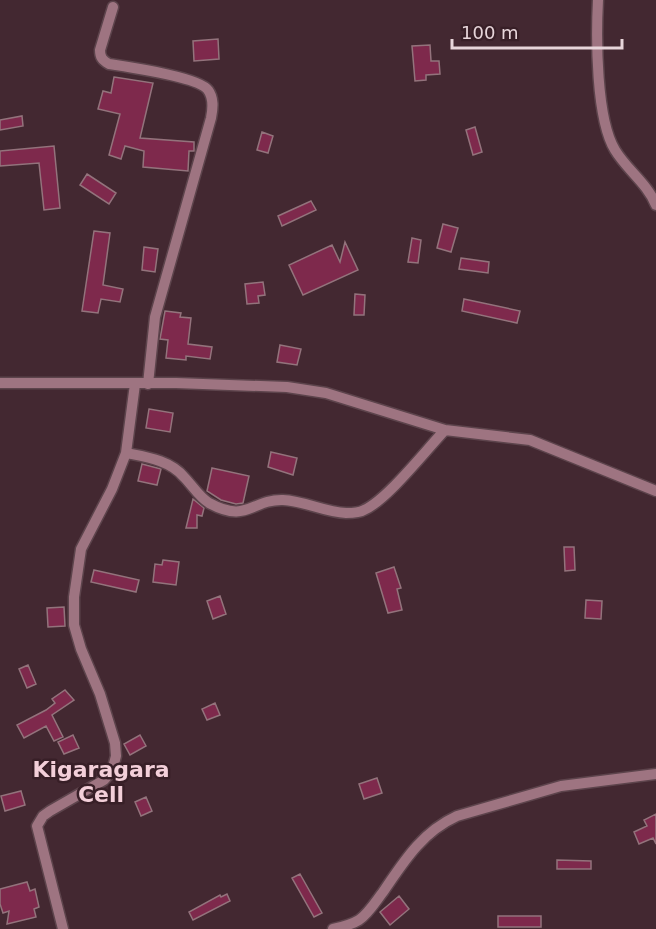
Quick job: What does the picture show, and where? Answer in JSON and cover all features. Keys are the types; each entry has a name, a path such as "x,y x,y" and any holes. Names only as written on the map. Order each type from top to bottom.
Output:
{"street":[{"path":"598,0 597,60 607,135 616,152 652,195 656,205"},
{"path":"113,7 100,50 100,56 104,61 197,82 210,92 213,106 155,317 148,384"},
{"path":"0,383 176,383 287,387 326,393 445,430 530,440 656,491"},
{"path":"63,929 37,826 43,816 50,811 104,780 111,771 116,756 115,743 100,694 81,649 74,625 74,597 81,549 112,489 126,453 135,384"},
{"path":"126,453 155,459 171,466 183,475 207,502 226,511 240,512 270,501 283,500 332,512 347,513 363,511 379,500 445,430"},
{"path":"333,929 347,926 360,919 372,908 412,851 433,829 444,822 457,816 561,786 656,774"}],"building":[{"path":"218,39 219,59 194,61 193,41"},
{"path":"430,45 431,61 439,61 440,74 426,75 426,80 415,81 412,46"},
{"path":"114,77 153,83 140,138 194,142 194,151 189,151 188,171 143,167 144,151 125,146 121,159 109,155 120,114 98,109 103,91 111,93"},
{"path":"22,116 23,126 0,130 0,120"},
{"path":"475,127 482,152 473,155 466,130"},
{"path":"262,132 273,136 268,153 257,150"},
{"path":"54,146 60,208 44,210 39,163 0,166 0,151"},
{"path":"87,174 116,193 109,204 80,185"},
{"path":"311,201 316,210 282,226 278,216"},
{"path":"443,224 458,228 451,252 437,248"},
{"path":"94,231 110,233 103,285 123,289 120,302 101,299 98,313 82,311"},
{"path":"412,238 421,240 418,263 408,262"},
{"path":"345,242 358,270 303,295 289,265 332,245 340,262"},
{"path":"144,247 158,249 155,272 142,270"},
{"path":"461,258 489,262 488,273 459,269"},
{"path":"263,282 265,295 258,296 259,303 247,304 245,284"},
{"path":"355,294 365,295 364,315 354,315"},
{"path":"464,299 520,311 517,323 462,311"},
{"path":"165,311 181,313 180,317 191,318 188,344 212,347 210,359 186,356 186,360 166,358 168,340 160,339"},
{"path":"280,345 301,349 297,365 277,362"},
{"path":"149,409 173,413 170,432 146,428"},
{"path":"271,452 297,458 293,475 268,467"},
{"path":"142,464 161,469 157,485 138,481"},
{"path":"212,468 249,476 243,503 236,504 221,500 207,491"},
{"path":"193,499 204,508 202,516 197,515 197,528 186,528"},
{"path":"564,547 574,547 575,570 565,571"},
{"path":"163,560 179,562 176,585 153,582 155,564 162,565"},
{"path":"394,567 401,588 397,589 402,610 388,613 376,573"},
{"path":"94,570 139,580 136,592 91,582"},
{"path":"220,596 226,614 213,619 207,601"},
{"path":"586,600 602,601 601,619 585,618"},
{"path":"64,607 65,626 48,627 47,608"},
{"path":"28,665 36,684 27,688 19,669"},
{"path":"65,690 74,700 52,715 63,737 54,741 46,726 24,738 17,725 46,710 55,703 52,699"},
{"path":"215,703 220,715 207,720 202,709"},
{"path":"73,735 79,748 64,754 58,742"},
{"path":"140,735 146,746 130,755 124,744"},
{"path":"377,778 382,793 364,799 359,784"},
{"path":"21,791 25,805 5,811 1,796"},
{"path":"146,797 152,811 141,816 135,802"},
{"path":"656,814 656,844 653,838 639,844 634,832 647,826 644,820"},
{"path":"557,860 591,861 591,869 557,869"},
{"path":"300,874 322,913 314,917 292,878"},
{"path":"27,882 30,891 35,889 39,907 34,909 36,917 7,924 9,911 3,913 0,904 0,889"},
{"path":"227,894 230,901 193,920 189,912 220,895 221,897"},
{"path":"399,896 409,909 390,925 380,912"},
{"path":"498,916 541,916 541,927 498,927"}],"district":[{"name":"Kigaragara Cell","path":"101,782"}]}
